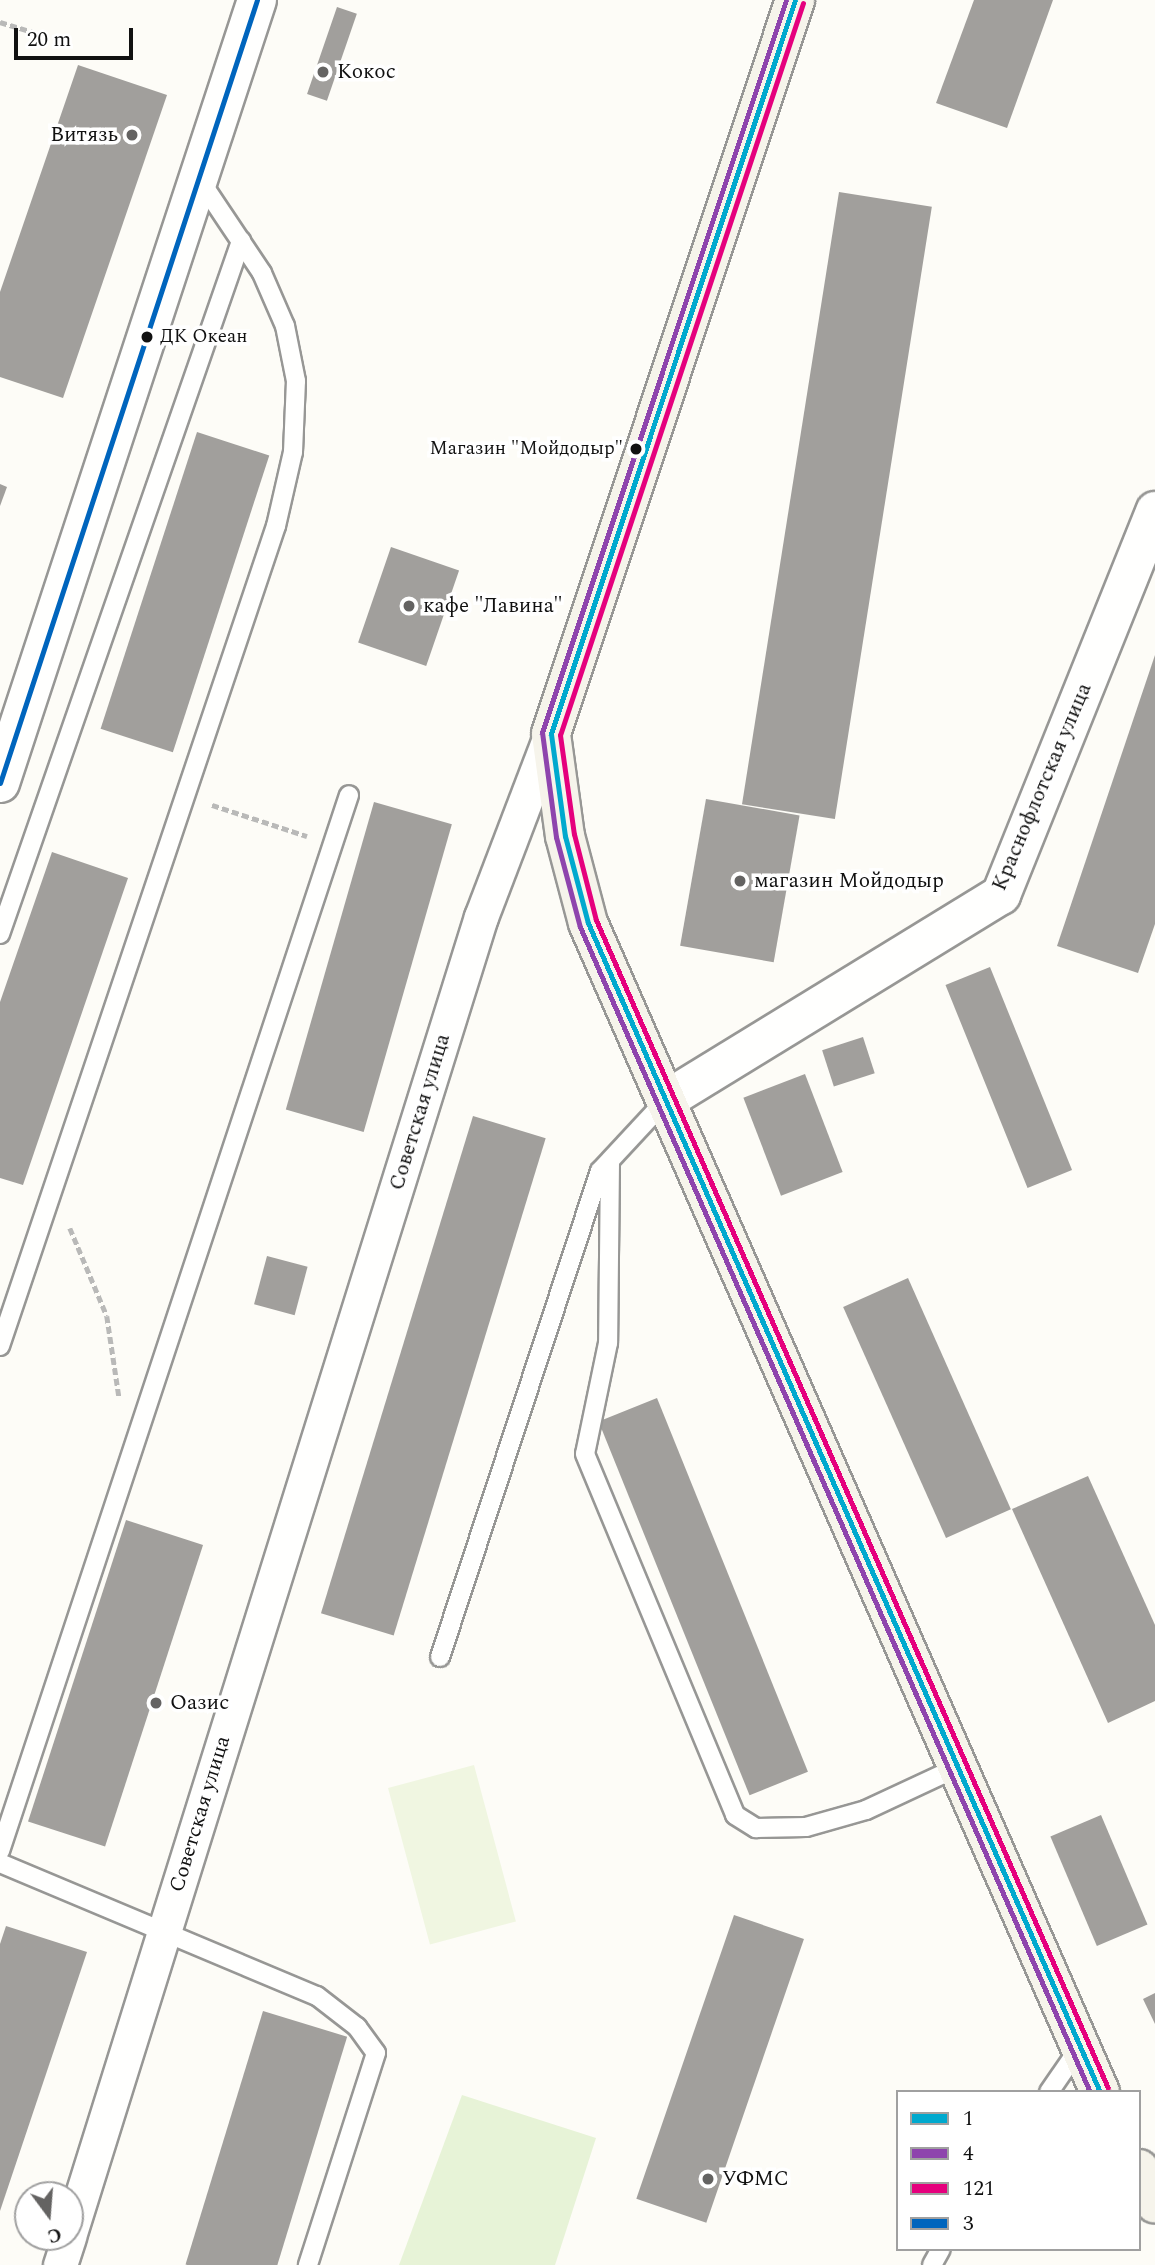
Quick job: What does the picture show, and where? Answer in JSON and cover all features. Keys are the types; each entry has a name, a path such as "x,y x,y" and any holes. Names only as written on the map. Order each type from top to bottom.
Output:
{"main road":[{"name":"Советская улица","path":"551,734 795,0"},
{"path":"551,734 565,836 588,923 1078,2050 1099,2090"}],"street":[{"path":"0,783 257,0"},
{"name":"Краснофлотская улица","path":"666,1100 1001,895 1155,511"},
{"name":"Советская улица","path":"84,2187 481,917 551,734"}],"lane":[{"path":"0,1346 276,526 293,452 296,381 285,326 241,241 199,179"},
{"path":"0,934 241,241"},
{"path":"0,1851 349,795"},
{"path":"440,1657 600,1171 666,1100"},
{"path":"610,1162 608,1343 585,1454 735,1815 756,1828 806,1828 866,1810 956,1768"},
{"path":"0,1863 317,1996 357,2027 376,2053 308,2265"},
{"path":"1050,2090 1078,2050"}],"path":[{"path":"0,22 33,32"},
{"path":"185,796 333,844"},
{"path":"47,1206 67,1222 107,1316 120,1405"}],"green space":[{"path":"474,1765 516,1921 430,1945 388,1788"},
{"path":"462,2095 596,2138 555,2265 399,2265"}],"building":[{"path":"974,0 1053,0 1007,128 936,103"},
{"path":"337,7 357,14 327,101 307,94"},
{"path":"78,65 167,95 63,398 0,377 0,292"},
{"path":"839,192 932,207 835,819 742,804"},
{"path":"197,432 269,455 173,752 101,729"},
{"path":"0,484 7,487 0,506"},
{"name":"кафе \"Лавина\"","path":"391,547 459,570 426,666 358,642"},
{"path":"1155,655 1155,924 1138,973 1057,946"},
{"name":"магазин Мойдодыр","path":"706,799 800,815 774,962 680,946"},
{"path":"374,802 452,824 364,1132 286,1110"},
{"path":"52,852 128,878 23,1185 0,1178 0,1002"},
{"path":"990,967 1072,1170 1028,1188 945,985"},
{"path":"863,1037 875,1073 834,1086 822,1050"},
{"path":"805,1074 843,1172 781,1196 743,1098"},
{"path":"473,1116 546,1138 394,1635 321,1613"},
{"path":"267,1256 308,1267 295,1315 254,1304"},
{"path":"908,1278 1011,1509 946,1538 843,1307"},
{"path":"657,1398 808,1772 750,1795 599,1422"},
{"path":"1088,1476 1155,1625 1155,1701 1108,1723 1012,1509"},
{"path":"126,1520 203,1545 105,1847 28,1821"},
{"path":"1101,1815 1147,1925 1097,1946 1050,1836"},
{"path":"734,1915 804,1939 706,2223 636,2199"},
{"path":"6,1926 87,1952 0,2211 0,1944"},
{"path":"1155,1993 1155,2024 1143,1999"},
{"path":"263,2011 347,2037 277,2265 186,2264"}],"transit line":[{"name":"3","path":"0,783 257,0"},
{"name":"4","path":"786,0 542,732 556,837 580,927 1089,2090"},
{"name":"1","path":"795,0 551,734 565,836 588,923 1099,2090"},
{"name":"121","path":"803,3 560,735 574,834 596,920 1108,2088"}],"place":[{"name":"Кокос","path":"323,72"},
{"name":"Витязь","path":"132,135"},
{"name":"ДК Океан","path":"147,337"},
{"name":"Магазин \"Мойдодыр\"","path":"636,449"},
{"name":"кафе \"Лавина\"","path":"409,606"},
{"name":"магазин Мойдодыр","path":"740,881"},
{"name":"Оазис","path":"156,1703"},
{"name":"УФМС","path":"708,2179"}]}
